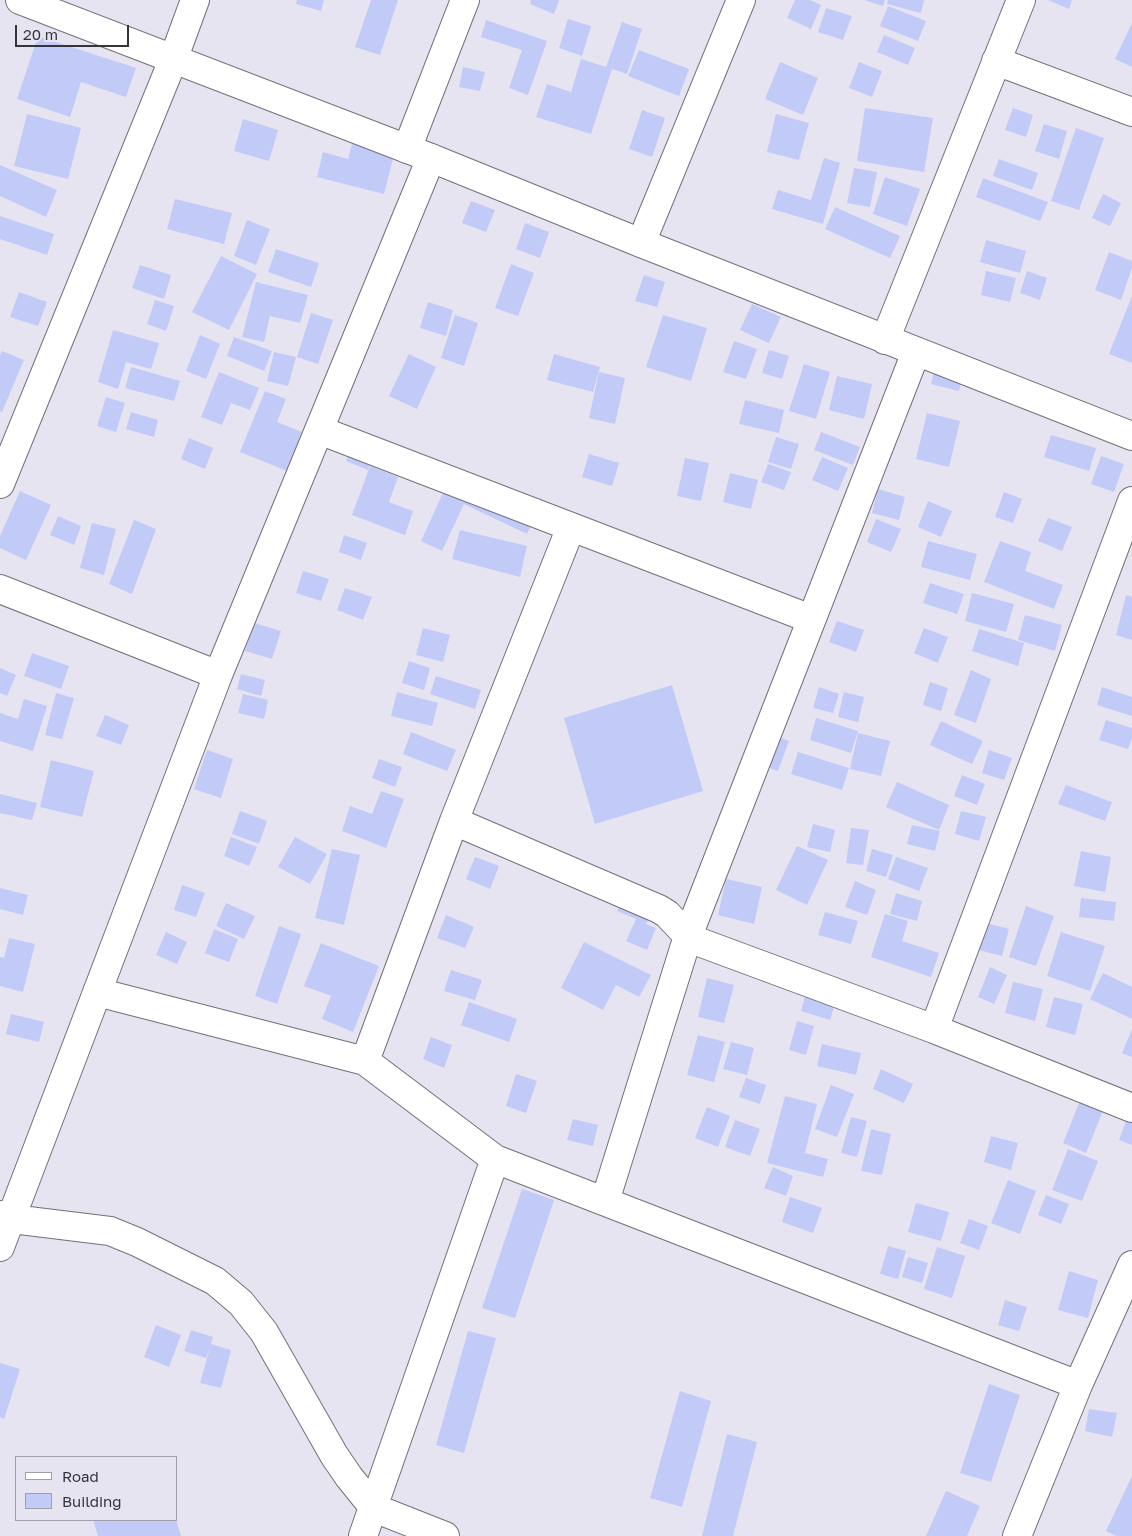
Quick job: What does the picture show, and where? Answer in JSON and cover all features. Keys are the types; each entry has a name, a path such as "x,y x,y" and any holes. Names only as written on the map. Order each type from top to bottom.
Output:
{"street":[{"path":"20,0 419,153 885,340 1132,436"},
{"path":"0,484 173,60 195,0"},
{"path":"0,1247 6,1217 97,992 218,675 319,430 419,153 465,0"},
{"path":"641,243 741,0"},
{"path":"885,340 1021,0"},
{"path":"996,61 1132,112"},
{"path":"605,1201 688,936 916,352"},
{"path":"319,430 812,619"},
{"path":"934,1029 1132,501"},
{"path":"365,1061 454,821 571,527"},
{"path":"0,589 218,675"},
{"path":"454,821 659,909 667,914 688,936 709,946 934,1029 1132,1108"},
{"path":"97,992 365,1061 495,1159 1078,1385"},
{"path":"363,1536 495,1159"},
{"path":"6,1217 110,1231 137,1242 215,1281 241,1303 264,1332 334,1455 374,1508 445,1536"},
{"path":"1017,1536 1078,1385 1132,1265"}],"building":[{"path":"297,0 324,0 321,11 296,4"},
{"path":"371,0 398,0 380,55 355,47"},
{"path":"531,0 559,0 554,14 530,4"},
{"path":"795,0 810,0 821,5 811,29 787,18"},
{"path":"864,0 885,0 883,6"},
{"path":"888,0 924,0 921,13 887,4"},
{"path":"1048,0 1072,0 1069,9"},
{"path":"888,6 926,21 918,41 880,26"},
{"path":"826,8 852,16 843,40 818,32"},
{"path":"568,19 591,26 582,56 559,48"},
{"path":"486,20 547,41 528,95 509,88 522,50 481,37"},
{"path":"622,22 642,29 627,74 612,69 591,134 536,117 547,84 571,92 581,59 606,67"},
{"path":"1132,23 1132,67 1115,59"},
{"path":"884,35 915,48 908,65 877,52"},
{"path":"38,36 136,68 126,97 81,82 70,117 17,99"},
{"path":"639,50 689,69 679,96 628,76"},
{"path":"780,62 818,78 803,115 765,99"},
{"path":"859,62 882,71 872,97 849,88"},
{"path":"463,67 485,72 480,91 459,87"},
{"path":"865,108 933,118 924,172 857,161"},
{"path":"1013,108 1033,115 1026,137 1005,130"},
{"path":"642,110 665,118 652,157 629,149"},
{"path":"27,114 81,128 68,179 14,166"},
{"path":"776,114 809,123 799,160 767,152"},
{"path":"243,119 278,130 269,161 234,151"},
{"path":"1044,124 1067,131 1059,159 1035,151"},
{"path":"1076,128 1104,138 1079,210 1051,201"},
{"path":"354,137 396,147 384,194 317,177 323,152 348,159"},
{"path":"824,158 840,163 823,224 772,209 778,190 811,200"},
{"path":"999,159 1038,173 1032,190 993,176"},
{"path":"0,165 57,190 46,217 0,196"},
{"path":"854,168 877,172 870,207 847,203"},
{"path":"885,177 920,189 907,226 873,214"},
{"path":"983,178 1048,202 1040,221 976,197"},
{"path":"1103,194 1121,203 1110,226 1092,218"},
{"path":"175,199 232,213 224,244 167,229"},
{"path":"471,201 495,210 486,232 462,223"},
{"path":"835,207 900,236 890,258 825,229"},
{"path":"0,216 54,234 47,255 0,239"},
{"path":"247,220 270,229 256,265 234,256"},
{"path":"525,223 549,232 540,258 516,249"},
{"path":"986,240 1026,251 1020,273 980,262"},
{"path":"276,249 319,263 311,287 268,272"},
{"path":"1109,252 1132,261 1132,268 1121,300 1095,290"},
{"path":"221,256 257,274 229,330 192,312"},
{"path":"511,264 534,273 518,316 495,308"},
{"path":"140,265 171,275 164,299 132,288"},
{"path":"986,271 1016,278 1010,302 981,295"},
{"path":"1027,271 1047,278 1040,300 1020,293"},
{"path":"644,275 665,282 657,307 635,301"},
{"path":"256,282 308,295 300,323 270,316 264,342 242,337"},
{"path":"19,292 47,302 38,326 10,317"},
{"path":"1132,296 1132,363 1109,354"},
{"path":"155,300 174,306 166,331 147,324"},
{"path":"428,302 453,310 446,336 420,328"},
{"path":"752,304 781,317 769,343 740,330"},
{"path":"311,313 333,320 318,364 297,357"},
{"path":"455,315 478,323 464,366 441,358"},
{"path":"663,315 707,328 691,381 646,367"},
{"path":"113,330 159,343 151,369 126,362 118,389 98,382"},
{"path":"200,335 220,344 206,379 186,371"},
{"path":"234,337 272,351 264,371 227,356"},
{"path":"734,341 757,349 746,379 723,372"},
{"path":"769,350 789,356 782,379 762,373"},
{"path":"2,351 24,360 2,412 0,411 0,355"},
{"path":"274,352 296,357 288,386 267,381"},
{"path":"409,354 436,367 417,409 389,396"},
{"path":"554,354 600,367 593,392 547,380"},
{"path":"804,364 830,372 816,419 789,411"},
{"path":"131,367 180,381 174,401 125,388"},
{"path":"935,368 963,375 959,391 931,384"},
{"path":"219,372 259,388 250,410 231,403 222,425 201,417"},
{"path":"599,372 625,378 615,424 589,418"},
{"path":"837,376 872,384 864,419 829,410"},
{"path":"265,391 286,399 277,422 302,432 287,471 240,452"},
{"path":"106,397 125,403 116,432 97,426"},
{"path":"745,400 784,410 779,433 739,424"},
{"path":"131,412 158,420 154,437 126,429"},
{"path":"927,413 960,421 949,467 916,459"},
{"path":"821,432 860,447 853,465 814,450"},
{"path":"1051,435 1096,448 1089,471 1044,457"},
{"path":"776,437 799,444 791,469 768,462"},
{"path":"189,438 213,448 205,469 181,459"},
{"path":"354,438 376,446 368,470 346,461"},
{"path":"589,454 619,463 612,486 582,477"},
{"path":"1101,456 1124,464 1114,492 1091,484"},
{"path":"822,457 848,468 838,491 812,480"},
{"path":"685,458 709,463 701,501 677,496"},
{"path":"768,464 791,472 784,490 761,482"},
{"path":"370,466 398,477 389,502 413,511 405,535 352,515"},
{"path":"452,473 537,512 527,534 464,504 442,551 421,541"},
{"path":"730,473 758,480 751,509 723,502"},
{"path":"878,489 905,497 899,520 872,513"},
{"path":"20,491 51,505 26,560 0,548 0,536"},
{"path":"1004,492 1022,499 1013,523 995,517"},
{"path":"928,501 952,511 941,537 918,527"},
{"path":"58,516 81,526 74,545 50,535"},
{"path":"1048,518 1072,527 1062,551 1038,541"},
{"path":"876,519 901,529 891,552 867,542"},
{"path":"134,520 156,529 132,594 109,584"},
{"path":"92,523 116,529 104,575 80,568"},
{"path":"460,530 527,546 520,577 452,559"},
{"path":"344,535 367,543 361,560 339,552"},
{"path":"928,541 977,554 970,580 921,567"},
{"path":"1000,541 1031,552 1025,571 1063,585 1054,609 984,582"},
{"path":"303,571 329,579 321,601 296,593"},
{"path":"930,583 964,594 957,614 923,603"},
{"path":"345,588 372,597 363,620 337,610"},
{"path":"972,593 1014,604 1006,632 965,621"},
{"path":"1126,595 1132,597 1132,640 1116,635"},
{"path":"1025,615 1062,625 1055,651 1018,640"},
{"path":"837,621 864,630 856,652 829,642"},
{"path":"254,623 281,631 272,659 245,651"},
{"path":"423,628 450,635 443,662 416,655"},
{"path":"924,628 948,637 938,663 914,653"},
{"path":"979,629 1024,643 1018,666 972,651"},
{"path":"32,653 69,666 61,689 24,676"},
{"path":"409,661 430,668 424,690 402,683"},
{"path":"0,668 16,675 7,696 0,693"},
{"path":"971,670 991,679 976,723 954,715"},
{"path":"241,674 265,680 261,696 237,689"},
{"path":"436,676 481,690 475,709 430,694"},
{"path":"930,682 948,688 941,711 923,705"},
{"path":"672,685 703,791 595,824 564,718"},
{"path":"819,687 839,694 833,713 813,708"},
{"path":"1102,687 1132,697 1132,716 1097,705"},
{"path":"397,692 438,703 432,726 391,716"},
{"path":"844,692 864,697 858,722 838,717"},
{"path":"56,693 74,698 62,739 45,735"},
{"path":"243,694 268,700 264,719 238,713"},
{"path":"24,699 47,706 33,751 0,741 0,713 18,719"},
{"path":"105,715 129,725 121,745 96,736"},
{"path":"816,718 858,731 851,753 810,740"},
{"path":"1106,720 1132,728 1132,738 1128,749 1099,740"},
{"path":"941,721 983,741 972,764 930,745"},
{"path":"763,731 789,741 778,771 752,762"},
{"path":"411,732 456,750 447,771 403,754"},
{"path":"858,733 890,741 881,776 850,769"},
{"path":"207,750 233,759 221,798 194,789"},
{"path":"989,750 1012,758 1004,780 982,773"},
{"path":"798,752 849,768 842,790 791,774"},
{"path":"379,759 402,767 395,787 372,778"},
{"path":"51,760 94,771 82,817 40,807"},
{"path":"962,775 985,784 977,805 954,796"},
{"path":"897,782 949,805 939,830 886,807"},
{"path":"1066,785 1112,802 1105,821 1058,804"},
{"path":"381,791 404,799 386,848 342,831 350,806 372,814"},
{"path":"0,794 37,803 32,820 0,813"},
{"path":"240,811 267,821 259,844 232,834"},
{"path":"961,811 986,817 979,841 955,834"},
{"path":"813,824 835,830 830,852 807,847"},
{"path":"912,825 940,831 935,851 907,844"},
{"path":"851,828 869,830 863,865 846,863"},
{"path":"231,837 257,847 249,866 224,856"},
{"path":"295,837 327,854 310,884 278,867"},
{"path":"797,846 828,860 807,905 776,890"},
{"path":"332,849 360,855 344,925 315,918"},
{"path":"872,849 893,855 886,877 866,871"},
{"path":"1081,851 1111,857 1105,892 1074,886"},
{"path":"475,857 499,866 490,889 466,879"},
{"path":"896,857 928,868 919,891 888,879"},
{"path":"726,879 762,887 754,924 718,915"},
{"path":"855,881 876,890 867,915 845,907"},
{"path":"182,885 205,893 196,917 174,910"},
{"path":"0,888 28,895 23,915 0,909"},
{"path":"627,888 657,901 646,924 656,928 647,950 626,941 636,919 617,911"},
{"path":"896,893 922,901 917,921 890,914"},
{"path":"1081,898 1116,902 1114,921 1079,917"},
{"path":"226,903 255,916 244,939 216,926"},
{"path":"1026,906 1054,916 1036,966 1009,957"},
{"path":"825,912 858,921 851,944 818,935"},
{"path":"885,914 908,921 902,941 939,953 931,977 871,957"},
{"path":"446,915 474,927 465,948 437,938"},
{"path":"986,923 1009,929 1002,956 979,950"},
{"path":"279,926 301,934 277,1004 255,996"},
{"path":"214,929 238,939 229,962 205,953"},
{"path":"166,932 187,942 177,964 156,955"},
{"path":"1061,932 1105,946 1090,991 1047,976"},
{"path":"9,938 35,944 23,992 0,986 0,957 4,958"},
{"path":"584,942 651,975 639,997 616,985 603,1010 561,988"},
{"path":"321,943 379,966 353,1032 322,1019 331,996 304,986"},
{"path":"990,967 1007,975 994,1004 978,997"},
{"path":"451,970 482,980 475,1000 444,991"},
{"path":"1103,973 1132,987 1132,1019 1090,999"},
{"path":"707,978 734,985 724,1023 698,1017"},
{"path":"1013,982 1043,989 1035,1021 1005,1013"},
{"path":"808,985 838,994 830,1020 801,1011"},
{"path":"1054,997 1083,1004 1075,1035 1046,1027"},
{"path":"469,1002 517,1019 509,1042 461,1025"},
{"path":"11,1014 44,1022 39,1042 6,1034"},
{"path":"797,1021 814,1026 806,1055 789,1050"},
{"path":"1132,1029 1132,1057 1122,1053"},
{"path":"698,1035 725,1042 714,1082 687,1075"},
{"path":"431,1037 452,1045 444,1068 423,1059"},
{"path":"731,1042 754,1048 747,1075 723,1069"},
{"path":"822,1044 861,1053 856,1075 817,1066"},
{"path":"881,1069 913,1084 904,1103 873,1089"},
{"path":"516,1074 537,1081 526,1113 506,1106"},
{"path":"746,1078 766,1085 760,1104 739,1097"},
{"path":"831,1085 854,1094 837,1137 815,1129"},
{"path":"1083,1093 1106,1103 1086,1153 1063,1143"},
{"path":"785,1096 817,1104 805,1153 828,1159 823,1177 767,1163"},
{"path":"707,1107 730,1116 718,1147 695,1138"},
{"path":"1128,1116 1132,1118 1132,1145 1119,1140"},
{"path":"851,1117 867,1121 857,1157 841,1153"},
{"path":"573,1119 598,1125 593,1146 567,1140"},
{"path":"735,1120 760,1129 750,1156 725,1147"},
{"path":"871,1129 891,1134 882,1175 861,1171"},
{"path":"991,1136 1018,1143 1011,1170 984,1162"},
{"path":"1068,1149 1098,1161 1082,1201 1052,1190"},
{"path":"773,1167 793,1176 786,1196 764,1188"},
{"path":"1008,1180 1036,1191 1020,1234 991,1223"},
{"path":"522,1189 554,1200 515,1318 482,1308"},
{"path":"1046,1195 1069,1204 1061,1224 1038,1215"},
{"path":"790,1197 822,1208 813,1233 782,1222"},
{"path":"916,1203 949,1212 941,1241 908,1232"},
{"path":"969,1219 988,1226 979,1250 960,1243"},
{"path":"888,1246 906,1251 898,1279 880,1274"},
{"path":"937,1247 965,1256 952,1298 924,1289"},
{"path":"908,1257 928,1263 922,1283 902,1277"},
{"path":"1069,1271 1098,1280 1088,1318 1058,1310"},
{"path":"1005,1300 1027,1307 1019,1331 998,1325"},
{"path":"156,1325 181,1335 169,1367 144,1357"},
{"path":"191,1330 213,1337 211,1344 231,1350 221,1388 200,1383 210,1348 206,1358 184,1351"},
{"path":"468,1331 496,1338 464,1453 436,1445"},
{"path":"0,1363 20,1369 4,1419 0,1417"},
{"path":"989,1384 1020,1395 991,1482 960,1473"},
{"path":"680,1391 711,1401 682,1507 650,1498"},
{"path":"1089,1409 1117,1413 1112,1437 1085,1431"},
{"path":"727,1434 757,1442 733,1536 702,1536"},
{"path":"1132,1476 1132,1536 1116,1536 1106,1531"},
{"path":"946,1491 980,1506 967,1536 926,1536"},
{"path":"93,1521 176,1521 181,1536 98,1536"}]}
